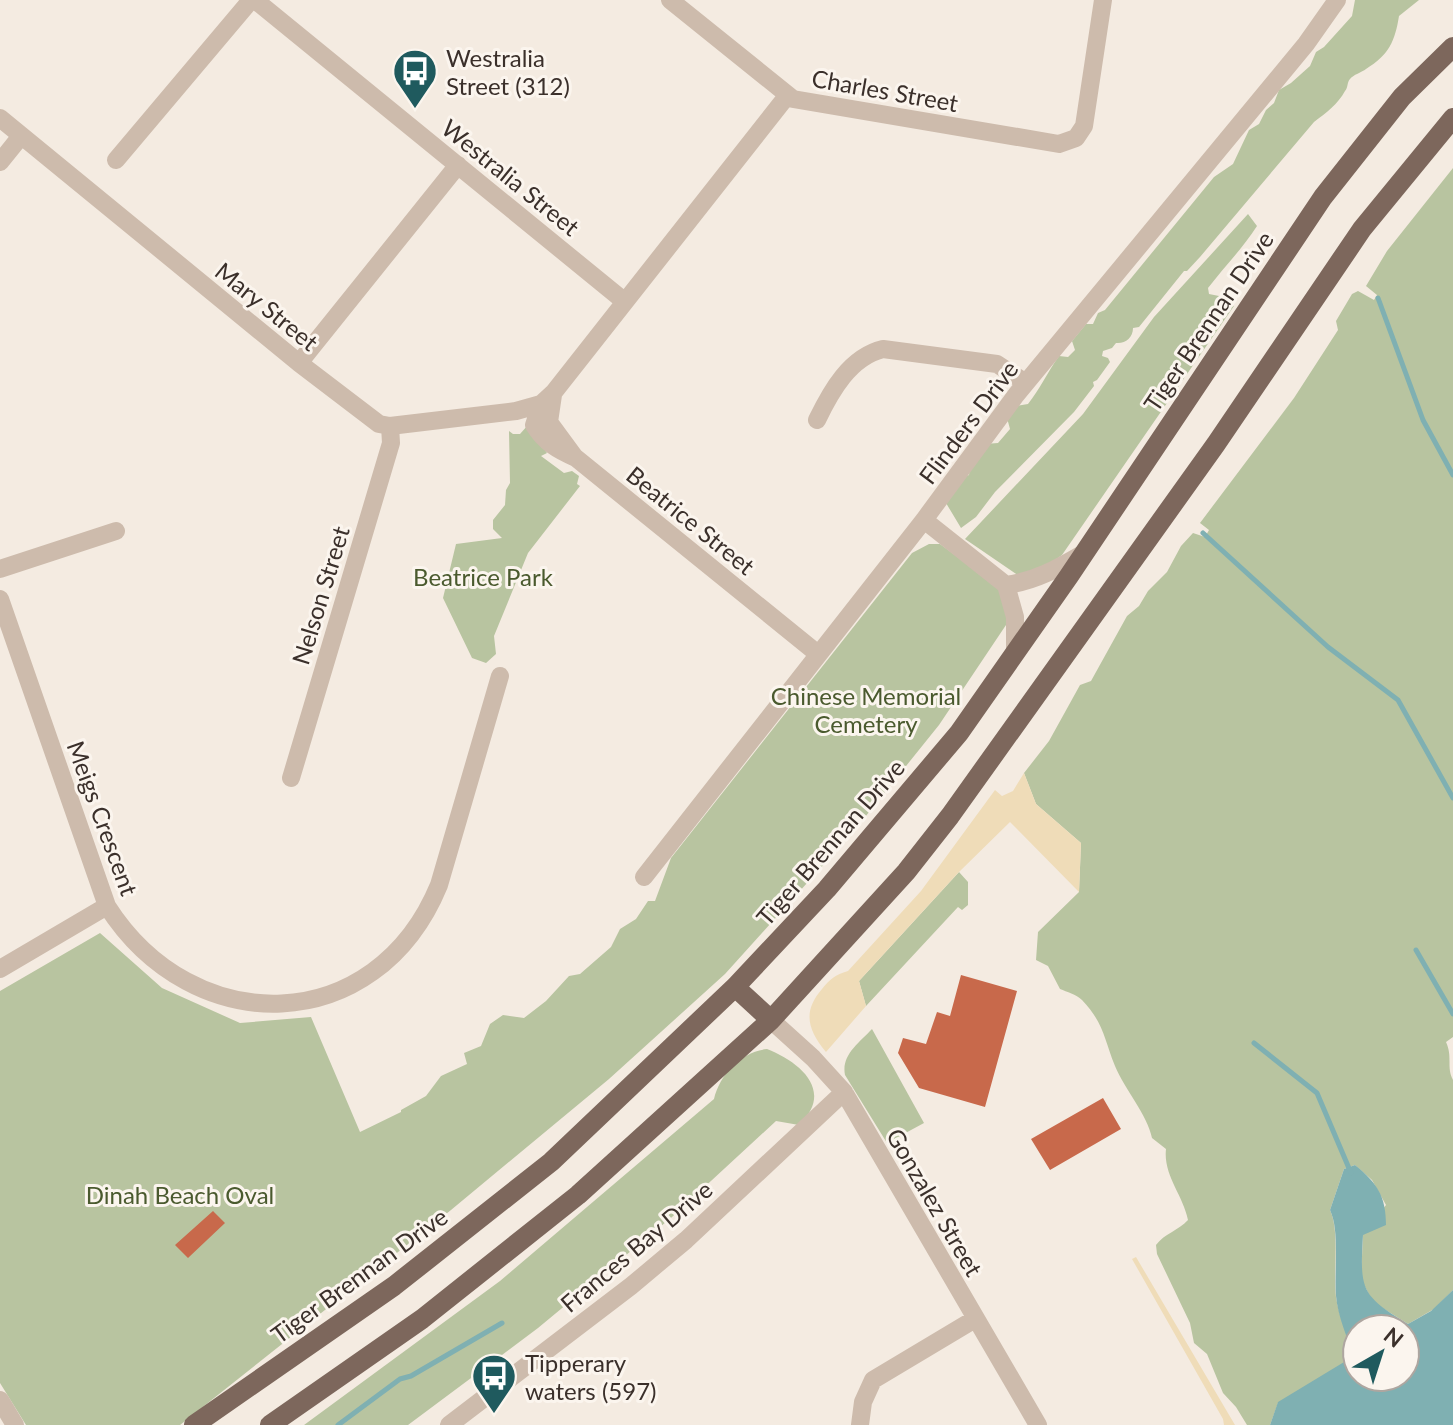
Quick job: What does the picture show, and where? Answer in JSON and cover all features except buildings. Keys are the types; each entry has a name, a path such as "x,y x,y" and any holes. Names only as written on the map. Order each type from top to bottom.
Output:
{"main road":[{"name":"Tiger Brennan Drive","path":"194,1425 394,1286 551,1162 735,987 871,839 959,733 1085,553 1323,197 1402,97 1453,47"},
{"path":"270,1425 422,1319 578,1195 771,1020 906,872 950,816 1216,444 1362,229 1453,118"},
{"path":"735,987 771,1020"},
{"path":"256,1425 279,1408 303,1401"}],"street":[{"path":"116,160 253,0"},
{"name":"Westralia Street","path":"253,0 624,301"},
{"name":"Charles Street","path":"670,0 787,96 816,104 1059,144 1076,138 1084,126 1103,0"},
{"name":"Flinders Drive","path":"644,877 924,520 1026,383 1306,44 1337,0"},
{"path":"390,426 537,411 787,96"},
{"name":"Mary Street","path":"0,118 371,420 390,426"},
{"path":"0,162 21,136"},
{"path":"299,363 458,165"},
{"path":"817,420 826,401 848,371 865,355 883,349 997,364 1026,383"},
{"name":"Beatrice Street","path":"537,411 576,458 818,654"},
{"name":"Nelson Street","path":"291,778 391,443 390,426"},
{"path":"924,520 1006,585 1015,617 1015,652"},
{"path":"0,569 116,531"},
{"path":"1006,585 1049,574 1085,553"},
{"name":"Meigs Crescent","path":"0,599 4,625 107,906 121,928 151,957 188,982 231,1000 266,1004 300,1002 325,995 373,972 397,953 432,904 443,875 500,676"},
{"path":"0,969 107,906"},
{"name":"Gonzalez Street","path":"771,1020 813,1058 844,1092 1038,1425"},
{"name":"Frances Bay Drive","path":"449,1425 631,1286 686,1240 844,1092"},
{"path":"860,1425 863,1402 873,1380 975,1319"},
{"path":"0,1400 15,1425"}],"green space":[{"path":"1355,0 1419,0 1399,16 1393,40 1385,53 1350,79 1339,100 1314,122 1139,327 1133,328 1130,337 1103,351 1102,356 1110,362 1074,412 995,492 976,517 961,528 946,503 956,480 969,475 971,458 985,444 998,443 1010,429 1007,418 1016,406 1028,404 1059,356 1068,357 1075,350 1072,341 1086,324 1093,324 1098,313 1105,310 1214,177 1233,164 1249,130 1259,124 1279,90 1310,66 1316,52 1352,16"},
{"path":"1453,168 1453,1037 1446,1042 1453,1080 1453,1290 1434,1309 1421,1316 1421,1313 1390,1313 1373,1302 1361,1279 1363,1234 1386,1205 1372,1180 1355,1165 1344,1169 1330,1210 1336,1240 1335,1286 1341,1317 1341,1370 1278,1403 1270,1425 1247,1425 1223,1393 1207,1354 1194,1343 1190,1323 1157,1254 1156,1245 1188,1220 1167,1168 1166,1149 1152,1138 1146,1120 1115,1066 1095,1016 1080,998 1060,989 1048,966 1036,960 1038,932 1079,892 1081,843 1036,804 1024,773 1049,741 1080,685 1091,681 1127,616 1167,572 1181,546 1193,533 1205,537 1209,530 1200,523 1294,398 1338,330 1336,321 1352,294 1358,291 1374,300 1377,295 1366,286 1387,251"},
{"path":"1248,214 1257,226 1208,288 1209,294 1219,296 1234,306 1062,555 1041,570 1019,576 965,539 1083,414 1154,317"},
{"name":"Beatrice Park","path":"528,425 547,453 541,456 564,473 572,471 579,476 577,484 580,486 528,553 494,636 496,654 486,663 472,658 443,598 456,544 502,538 493,529 493,520 505,505 510,483 509,431 520,434"},
{"name":"Dinah Beach Oval","path":"929,544 940,544 1002,590 1008,614 1006,625 939,725 853,832 725,974 609,1079 451,1210 180,1425 26,1425 0,1383 0,991 100,933 162,988 240,1023 311,1017 360,1132 426,1096 441,1076 467,1064 464,1053 481,1046 490,1024 503,1015 524,1018 546,1001 569,976 580,974 611,947 620,929 636,919 648,901 655,901 671,858 912,553"},
{"path":"959,872 968,882 968,905 962,910 958,907 866,1006 859,981"},
{"path":"872,1029 924,1123 887,1143 845,1075 844,1068 848,1055"},
{"path":"767,1049 791,1062 809,1079 814,1101 799,1125 776,1121 672,1217 538,1328 408,1425 304,1425 500,1281 714,1099 721,1081 733,1066 749,1055"}],"sand":[{"path":"1024,773 1036,804 1081,843 1079,892 1010,822 958,873 859,981 866,1006 826,1052 815,1036 810,1021 816,997 830,980 848,971 921,891 995,790 1002,796 1013,791"},
{"path":"1136,1257 1235,1425 1224,1425 1132,1259"}],"water":[{"path":"1355,1165 1379,1191 1386,1225 1363,1235 1363,1279 1372,1297 1392,1313 1341,1313 1341,1319 1337,1304 1336,1240 1330,1210 1344,1169"},
{"path":"1453,1290 1453,1425 1270,1425 1278,1402 1341,1364 1341,1393 1421,1393 1421,1317"}],"waterway":[{"path":"1378,298 1423,420 1453,475"},
{"path":"1203,533 1328,647 1398,700 1453,798"},
{"path":"1416,950 1453,1014"},
{"path":"1254,1043 1317,1093 1351,1173"},
{"path":"338,1425 400,1379 411,1376 502,1323"}],"place":[{"name":"Westralia Street (312)","path":"415,110"},
{"name":"Tipperary waters (597)","path":"494,1415"}],"park label":[{"name":"Chinese Memorial Cemetery","path":"866,709"}]}
